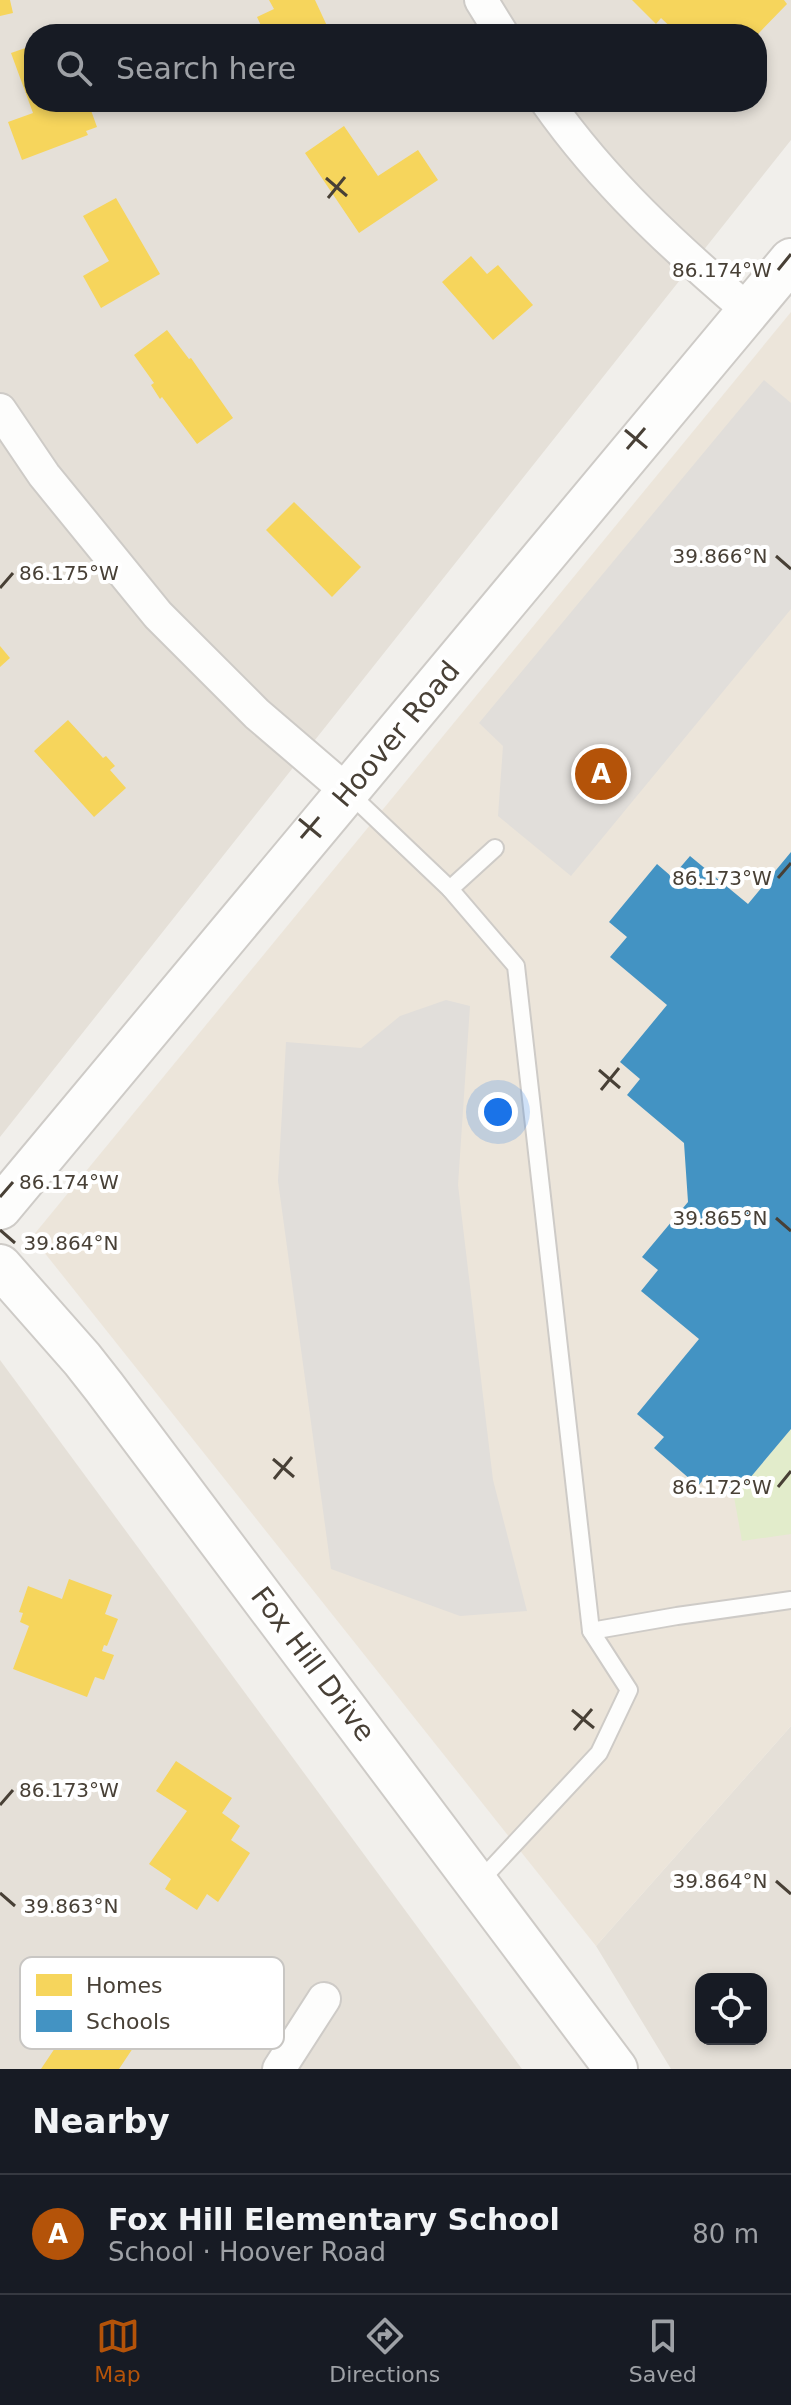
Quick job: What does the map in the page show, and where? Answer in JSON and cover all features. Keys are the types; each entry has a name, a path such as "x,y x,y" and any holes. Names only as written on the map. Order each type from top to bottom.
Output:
{"street":[{"path":"481,0 496,24"},
{"path":"554,112 584,152 645,219 749,311"},
{"name":"Hoover Road","path":"0,1208 791,260"},
{"path":"0,410 44,475 158,615 257,714 348,792"},
{"name":"Fox Hill Drive","path":"0,1266 89,1368 616,2069"},
{"path":"279,2069 324,1999"}],"lane":[{"path":"348,792 450,889 516,966 591,1631 629,1690 599,1753 478,1883"},
{"path":"450,889 495,848"},
{"path":"591,1631 791,1600"}],"shaded area":[{"path":"0,0 791,0 791,140 0,1137"},
{"path":"791,312 791,1726 596,1946 32,1237"},
{"path":"764,380 791,403 791,609 571,876 498,816 503,746 479,723"},
{"path":"446,1000 470,1006 458,1185 493,1480 527,1611 460,1616 331,1569 278,1181 286,1042 361,1048 400,1016"},
{"path":"0,1360 522,2069 0,2069"},
{"path":"791,1726 791,2069 671,2069 596,1946"}],"green space":[{"path":"791,1429 791,1534 742,1541 734,1497"}],"building: Homes":[{"path":"0,0 10,0 13,13 0,16"},
{"path":"269,0 315,0 326,24 260,24 257,17 274,9"},
{"path":"632,0 784,0 787,4 767,25 667,24 661,18 656,24"},
{"path":"24,48 24,88 11,53"},
{"path":"92,112 97,127 86,131 88,135 22,160 8,122 33,113"},
{"path":"344,126 378,176 418,150 438,180 359,233 305,153"},
{"path":"116,198 160,274 101,308 83,276 109,261 83,216"},
{"path":"471,256 487,274 498,265 533,305 493,340 442,282"},
{"path":"167,330 191,358 233,418 197,444 162,397 160,399 151,385 154,383 134,355"},
{"path":"294,502 361,567 332,597 266,530"},
{"path":"0,646 10,658 0,667"},
{"path":"68,720 103,758 106,756 115,766 110,770 126,788 94,817 34,751"},
{"path":"69,1579 112,1595 105,1614 118,1619 102,1651 114,1655 104,1680 95,1677 87,1697 13,1669 29,1626 20,1622 23,1613 19,1612 28,1586 62,1599"},
{"path":"176,1761 232,1798 222,1813 240,1826 231,1840 250,1853 218,1902 207,1894 197,1910 165,1889 171,1879 149,1864 187,1811 156,1791"},
{"path":"54,2049 132,2049 119,2069 41,2069"}],"building: Schools":[{"path":"791,852 791,1429 734,1497 707,1475 698,1486 654,1448 664,1437 637,1414 699,1339 641,1291 658,1270 642,1257 688,1202 684,1143 627,1095 640,1079 620,1062 667,1005 610,957 627,937 609,922 657,864 672,877 690,856 748,904"}],"place":[{"name":"Fox Hill Elementary School","path":"601,774"}]}
